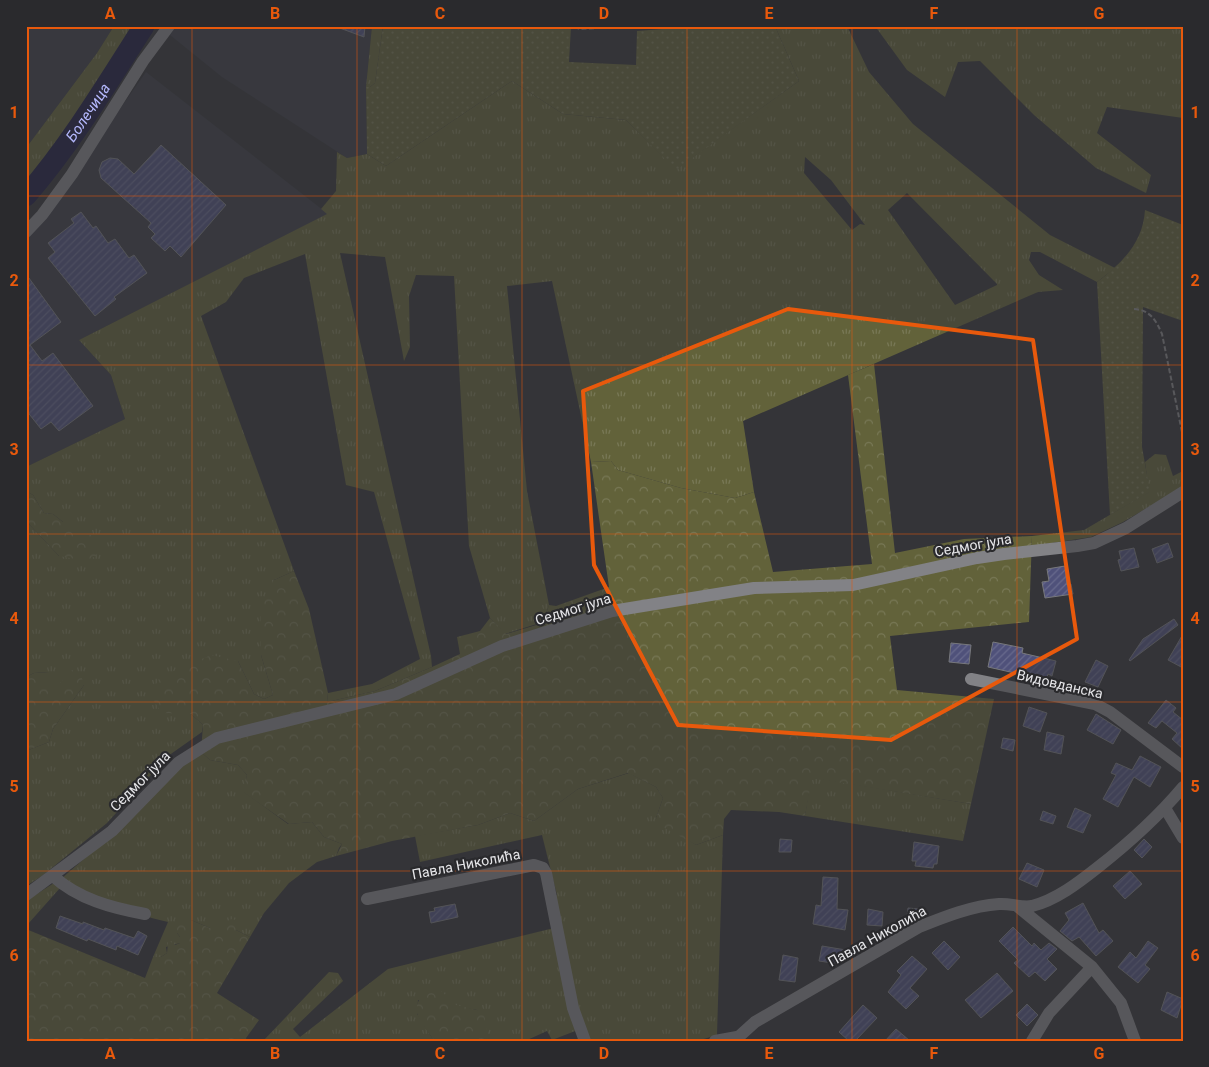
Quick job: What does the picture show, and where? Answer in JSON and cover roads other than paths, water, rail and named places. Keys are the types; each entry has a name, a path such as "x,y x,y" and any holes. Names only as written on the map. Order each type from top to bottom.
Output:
{"street":[{"path":"26,232 42,215 72,174 138,69 169,26"},
{"name":"Седмог јула","path":"26,895 112,832 179,762 217,738 396,694 502,646 612,611 754,588 853,585 977,558 1094,543 1126,528 1183,492"},
{"name":"Видовданска","path":"971,679 1095,704 1110,712 1183,767"},
{"name":"Павла Николића","path":"715,1041 727,1038 736,1039 755,1022 919,927 984,905 1008,903 1017,906 1030,906 1038,904 1072,887 1130,843 1166,808 1183,787"},
{"path":"1166,808 1183,838"},
{"name":"Павла Николића","path":"367,899 534,865 543,868 546,873 573,1008 585,1041"},
{"path":"53,876 65,887 110,907 145,914"},
{"path":"1017,906 1092,967 1121,1003 1135,1041"},
{"path":"1032,1041 1049,1013 1092,967"}],"waterway":[{"name":"Болечица","path":"26,196 73,135 144,26"}]}
